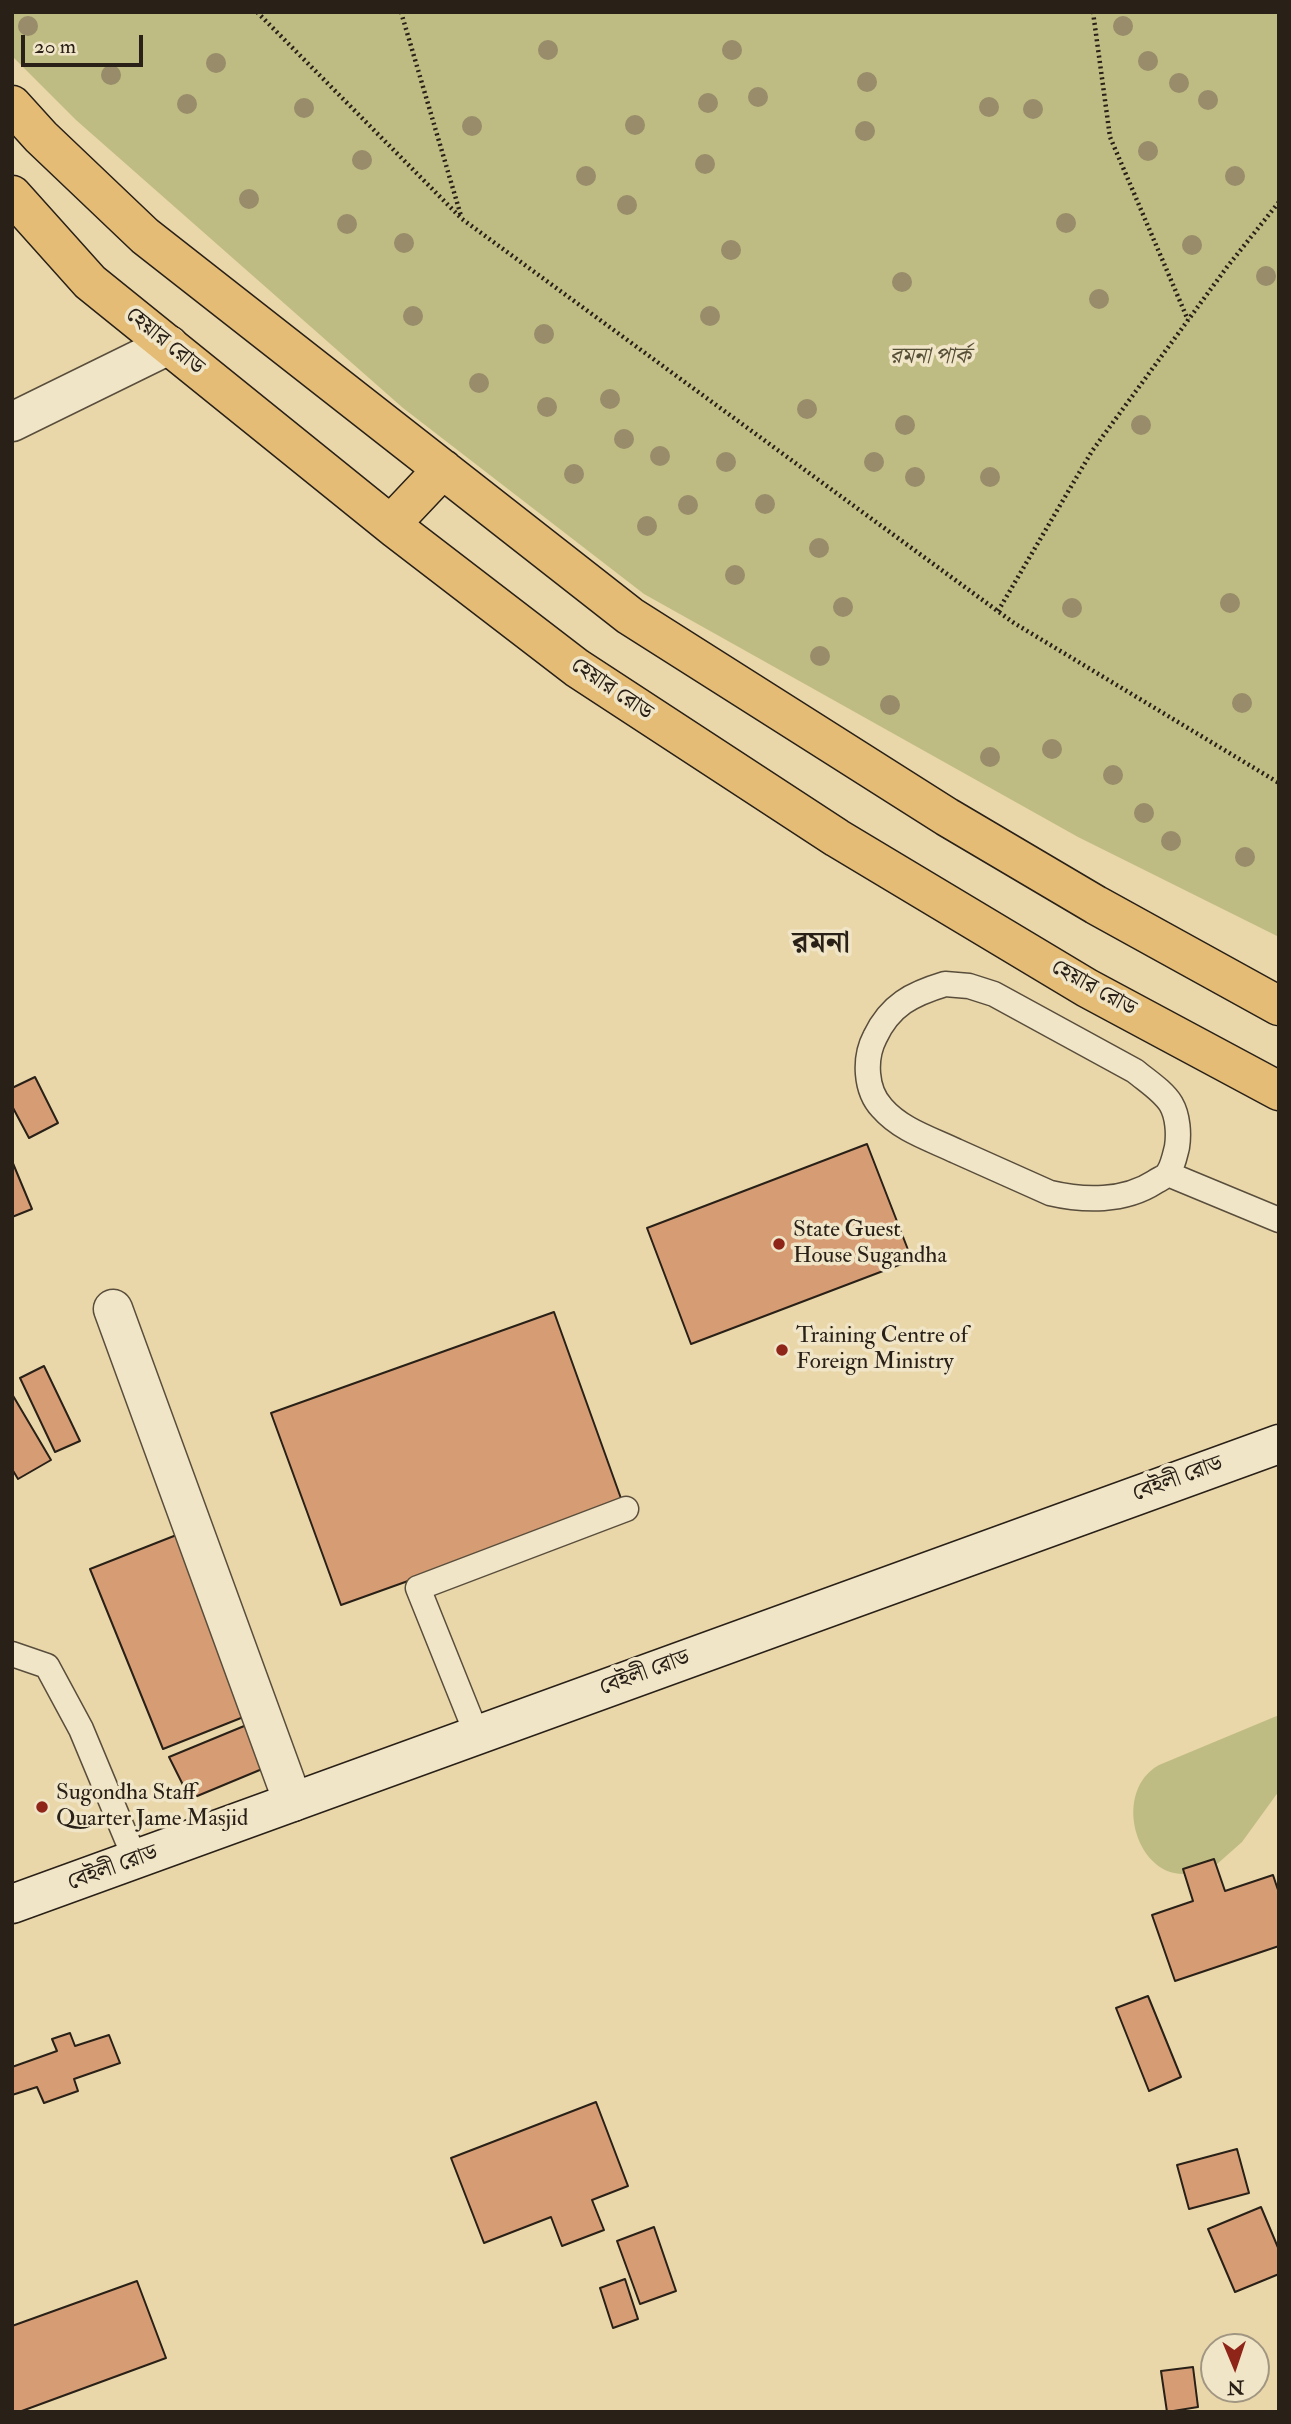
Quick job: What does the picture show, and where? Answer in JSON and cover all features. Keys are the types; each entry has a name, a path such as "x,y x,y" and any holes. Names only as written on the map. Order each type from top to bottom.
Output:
{"main road":[{"path":"12,105 41,137 145,236 630,615 834,747 1096,905 1279,1006"},
{"name":"হেয়ার রোড","path":"12,195 90,282 391,524 577,668 837,838 1087,988 1279,1091"},
{"path":"12,422 169,345"},
{"path":"391,524 443,469"},
{"path":"113,1309 293,1802"},
{"name":"বেইলী রোড","path":"12,1904 1279,1444"}],"lane":[{"path":"945,984 969,986 994,994 1135,1071 1155,1087 1171,1105 1177,1121 1175,1156 1168,1174 1150,1186 1112,1198 1070,1198 1050,1193 909,1129 881,1108 869,1079 867,1062 870,1047 881,1025 898,1005 920,991 945,984"},
{"path":"1168,1174 1279,1220"},
{"path":"477,1735 418,1588 626,1509"},
{"path":"12,1654 47,1666 81,1729 136,1861"}],"path":[{"path":"257,12 462,219 1014,623 1279,783"},
{"path":"401,12 462,219"},
{"path":"1093,12 1110,137 1188,321"},
{"path":"998,611 1092,452 1227,267 1279,202"}],"green space":[{"name":"রমনা পার্ক","path":"12,12 1279,12 1279,937 1078,837 644,594 403,408 76,120 12,56"},
{"path":"1279,1715 1279,1791 1242,1842 1216,1865 1214,1859 1183,1869 1185,1874 1168,1871 1153,1861 1142,1847 1133,1811 1136,1793 1145,1777 1159,1765"}],"building":[{"path":"35,1077 58,1123 29,1138 12,1106 12,1088"},
{"name":"State Guest House Sugandha","path":"867,1144 912,1260 691,1344 647,1228"},
{"path":"12,1161 32,1209 12,1217"},
{"path":"554,1312 623,1504 341,1605 271,1413"},
{"path":"44,1366 80,1441 55,1452 20,1378"},
{"path":"12,1394 51,1460 18,1479 12,1469"},
{"path":"179,1534 251,1714 163,1749 90,1569"},
{"path":"249,1724 267,1767 190,1799 169,1757"},
{"path":"1214,1859 1225,1891 1273,1875 1279,1893 1279,1946 1175,1981 1152,1915 1193,1901 1183,1869"},
{"path":"1148,1996 1181,2077 1149,2091 1116,2008"},
{"path":"70,2033 75,2046 109,2035 120,2063 74,2079 78,2091 44,2103 37,2087 12,2095 12,2067 57,2051 52,2039"},
{"path":"596,2102 628,2186 592,2200 604,2230 562,2246 551,2217 484,2243 451,2158"},
{"path":"1237,2149 1249,2193 1189,2209 1177,2165"},
{"path":"1261,2207 1279,2250 1279,2274 1235,2292 1208,2229"},
{"path":"654,2227 676,2291 640,2304 617,2241"},
{"path":"625,2279 638,2319 613,2328 600,2288"},
{"path":"137,2281 166,2358 19,2412 12,2412 12,2326"},
{"path":"1193,2367 1198,2407 1167,2412 1161,2371"}],"place":[{"name":"State Guest House Sugandha","path":"779,1244"},
{"name":"Training Centre of Foreign Ministry","path":"782,1350"},
{"name":"Sugondha Staff Quarter Jame Masjid","path":"42,1807"}],"district":[{"name":"রমনা","path":"821,946"}]}
